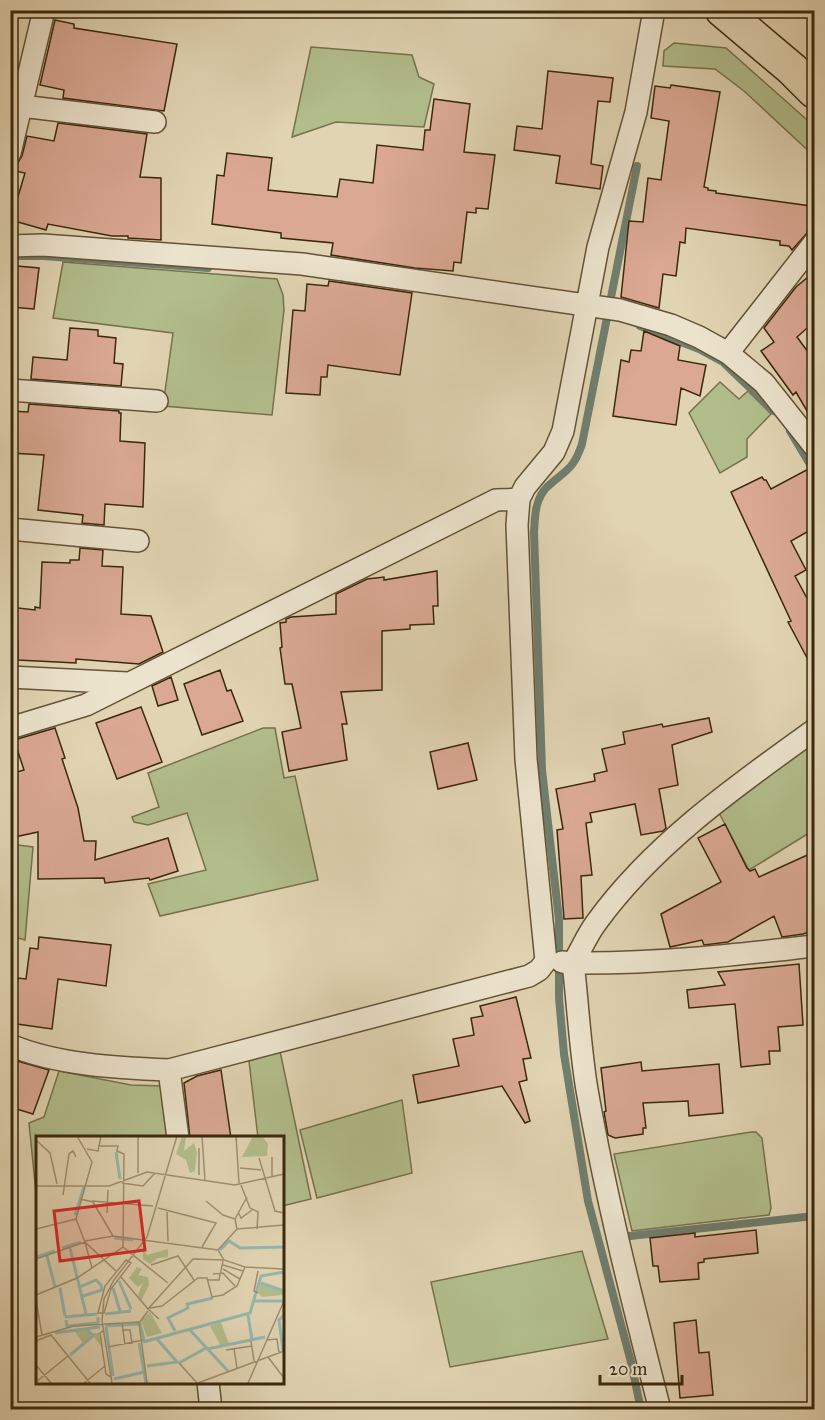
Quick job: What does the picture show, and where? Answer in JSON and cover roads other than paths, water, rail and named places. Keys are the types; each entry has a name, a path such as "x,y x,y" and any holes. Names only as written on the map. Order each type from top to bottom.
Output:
{"main road":[{"path":"722,10 792,69 814,91"}],"street":[{"path":"10,153 44,10"},
{"path":"654,10 636,112 605,218 603,307 563,431 554,452 519,499 517,525 526,759 559,962 623,1267 660,1410"},
{"path":"21,106 155,122"},
{"path":"728,353 814,243"},
{"path":"10,246 43,245 302,264 603,307 671,325 728,353 764,383 814,446"},
{"path":"10,390 156,401"},
{"path":"10,728 86,705 496,500 519,499"},
{"path":"10,528 138,540"},
{"path":"10,677 129,683"},
{"path":"559,962 595,925 622,890 684,828 814,729"},
{"path":"10,1045 27,1052 108,1067 169,1070 530,976 559,962 604,963 726,956 814,946"},
{"path":"169,1070 178,1136"},
{"path":"208,1384 211,1410"}],"waterway":[{"path":"637,166 582,444 572,465 547,487 540,497 536,508 534,532 542,770 559,920 559,998 564,1054 588,1201 631,1362 641,1410"},
{"path":"11,256 43,256 208,268"},
{"path":"640,326 699,349 723,362 774,411"},
{"path":"790,431 814,471"},
{"path":"630,1236 814,1216"}]}
